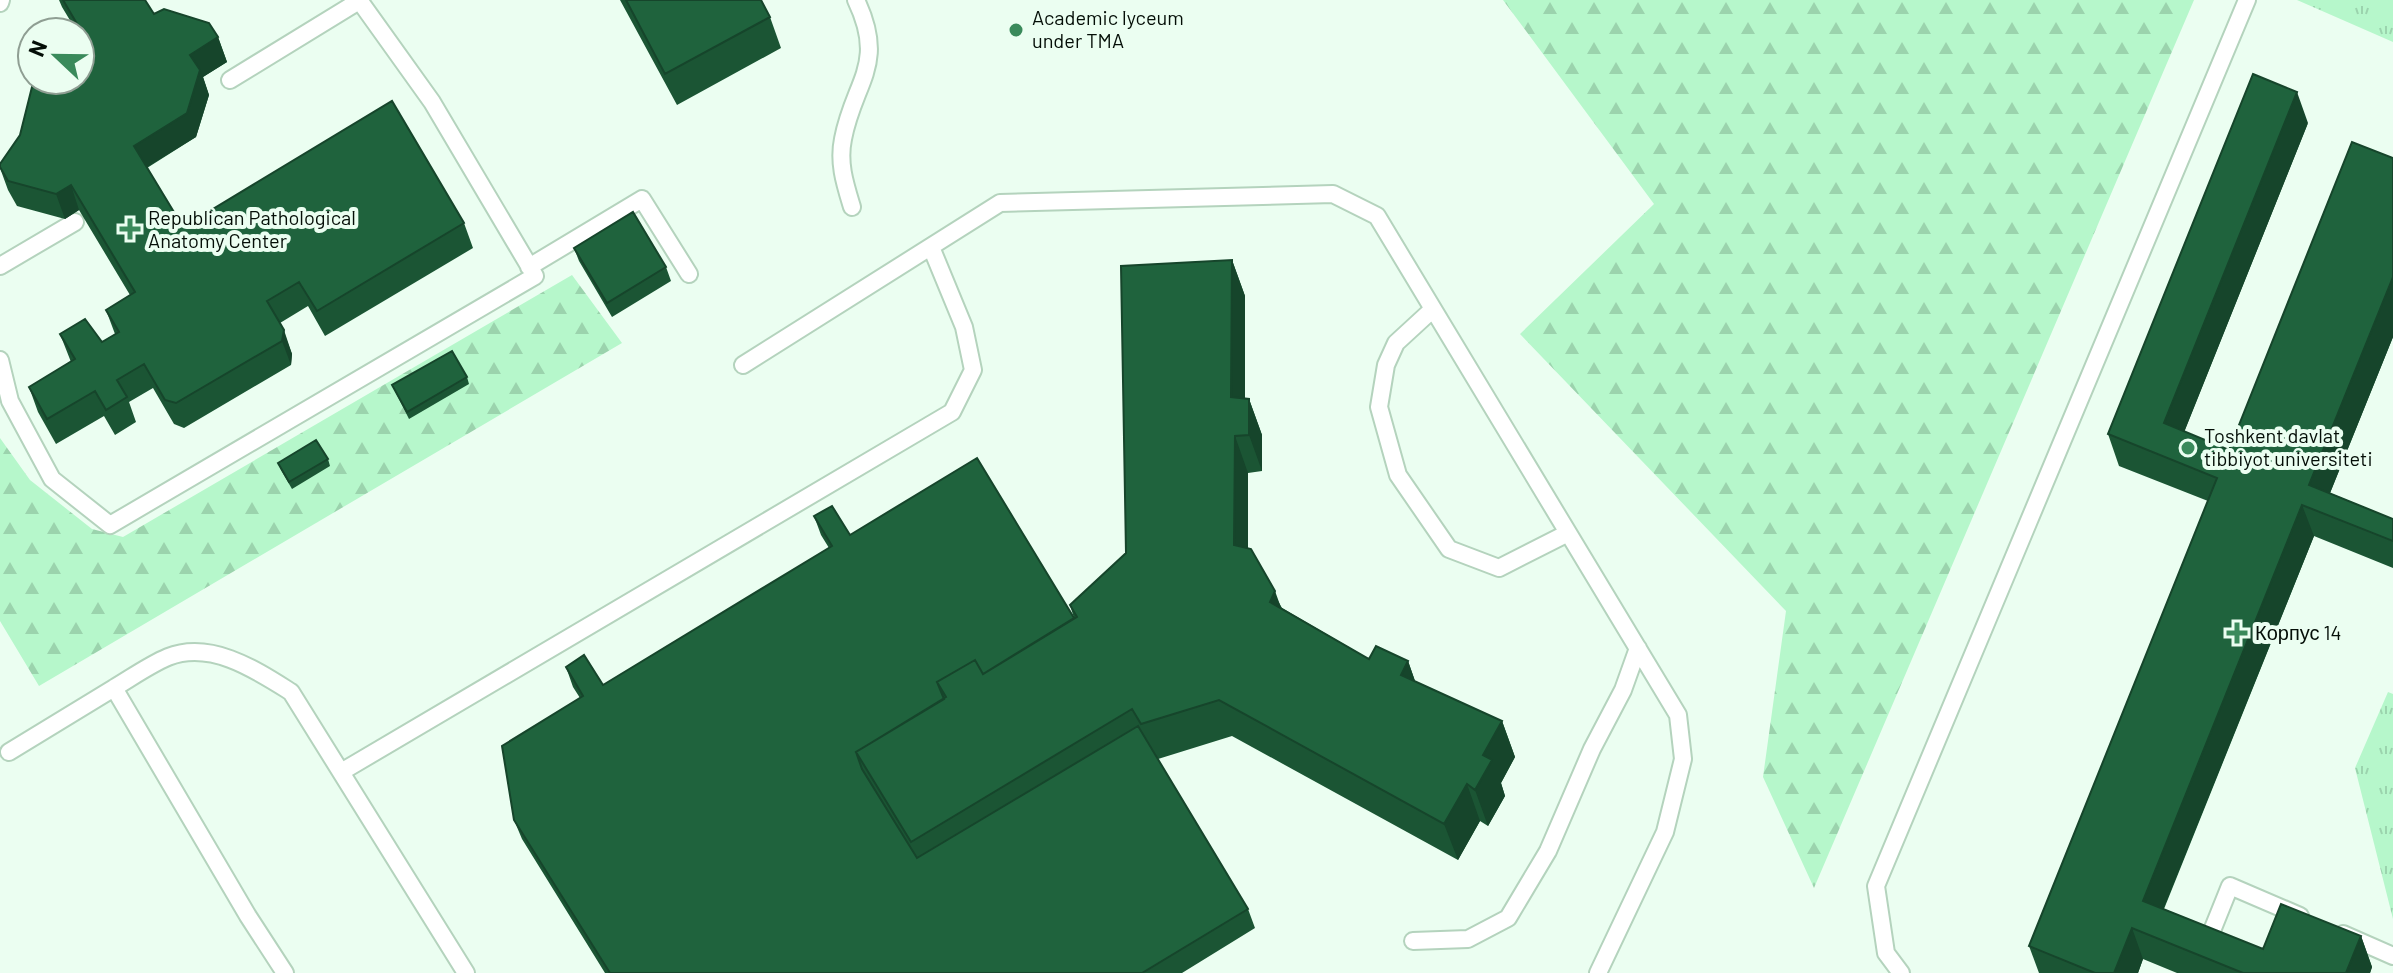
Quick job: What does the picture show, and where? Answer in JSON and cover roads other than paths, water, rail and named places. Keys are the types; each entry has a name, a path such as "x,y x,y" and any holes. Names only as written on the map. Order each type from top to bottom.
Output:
{"lane":[{"path":"0,360 10,401 52,479 110,525 535,276 432,102 359,0 230,80"},
{"path":"852,207 841,170 843,139 864,83 871,49 856,0"},
{"path":"1901,973 1886,953 1876,886 2247,0"},
{"path":"743,365 1000,203 1333,194 1377,216 1678,715 1683,759 1665,832 1598,973"},
{"path":"529,267 642,199 689,274"},
{"path":"0,266 75,222"},
{"path":"341,772 952,412 973,370 964,327 931,247"},
{"path":"1433,309 1396,343 1386,365 1379,407 1398,475 1449,549 1499,568 1568,533"},
{"path":"1413,941 1468,939 1508,918 1548,851 1592,749 1623,690 1638,648"},
{"path":"9,752 171,656 204,652 249,666 291,692 466,973"},
{"path":"114,688 248,916 285,973"},
{"path":"2195,973 2230,886 2393,956"}],"place":[{"name":"Academic lyceum under TMA","path":"1016,30"},
{"name":"Republican Pathological Anatomy Center","path":"130,229"},
{"name":"Toshkent davlat tibbiyot universiteti","path":"2188,448"},
{"name":"Корпус 14","path":"2237,633"}]}
